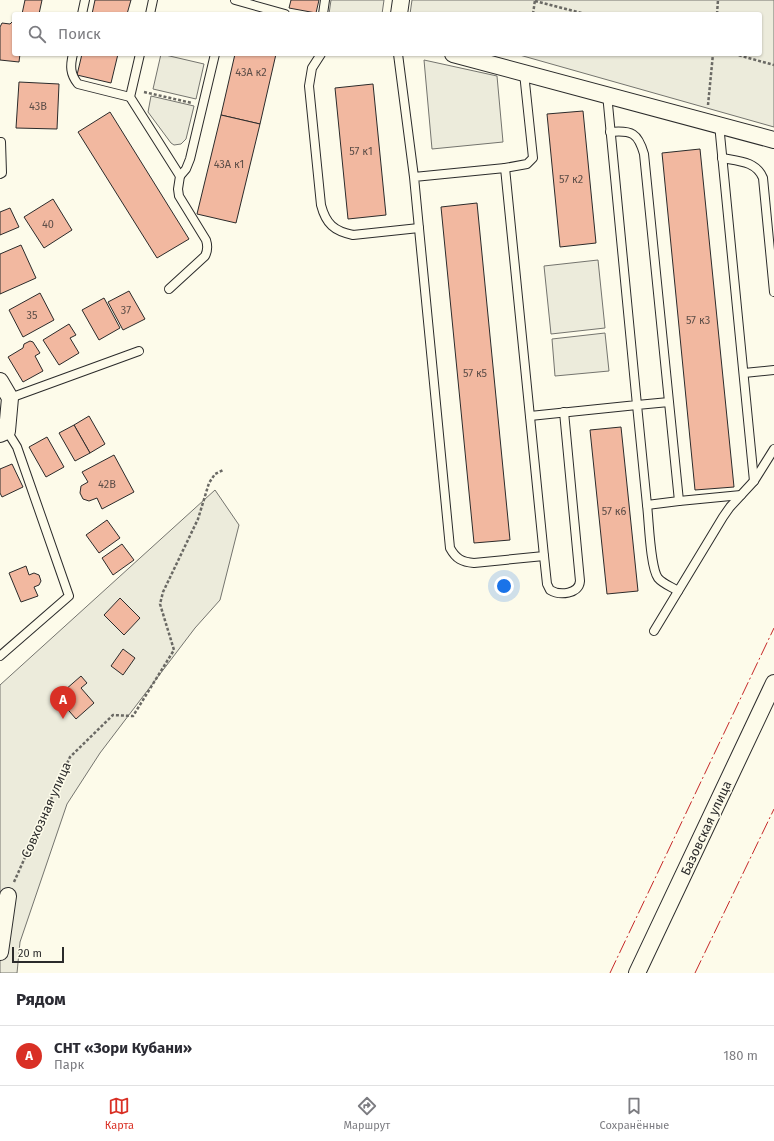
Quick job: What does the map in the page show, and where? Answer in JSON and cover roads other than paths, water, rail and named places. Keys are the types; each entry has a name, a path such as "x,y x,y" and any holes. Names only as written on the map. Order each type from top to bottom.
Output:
{"street":[{"path":"399,12 401,0"},
{"path":"460,56 607,94 774,140"},
{"path":"0,381 10,398 3,433"},
{"name":"Базовская улица","path":"637,973 774,683"},
{"path":"0,952 4,897"}],"lane":[{"path":"82,12 85,0"},
{"path":"150,12 153,0"},
{"path":"235,0 278,12"},
{"path":"323,12 325,0"},
{"path":"73,56 70,69 78,84 131,93"},
{"path":"140,56 131,93 180,176"},
{"path":"169,289 204,256 208,246 206,240 179,196 178,190 180,176 186,169 190,159 215,56"},
{"path":"321,56 312,68 309,86 321,205 328,223 335,229 353,235 419,228"},
{"path":"398,56 414,177 450,548 454,555 459,559 465,562 474,563 544,556"},
{"path":"414,177 505,168 528,164 533,158 524,73"},
{"path":"607,94 654,569 655,573 662,582 678,591"},
{"path":"713,123 722,158 754,481"},
{"path":"610,132 626,130 638,139 644,154 679,501"},
{"path":"0,174 2,173 1,142"},
{"path":"722,158 752,164 761,173 763,178 774,292"},
{"path":"505,168 546,584 550,590 557,593 576,590 580,584 564,412"},
{"path":"10,398 138,351"},
{"path":"744,373 774,370"},
{"path":"530,416 669,402"},
{"path":"0,656 68,596 17,447 3,433"},
{"path":"654,631 723,517 754,481 774,448"},
{"path":"647,504 741,495"}],"place":[{"name":"СНТ «Зори Кубани»","path":"63,719"}]}
